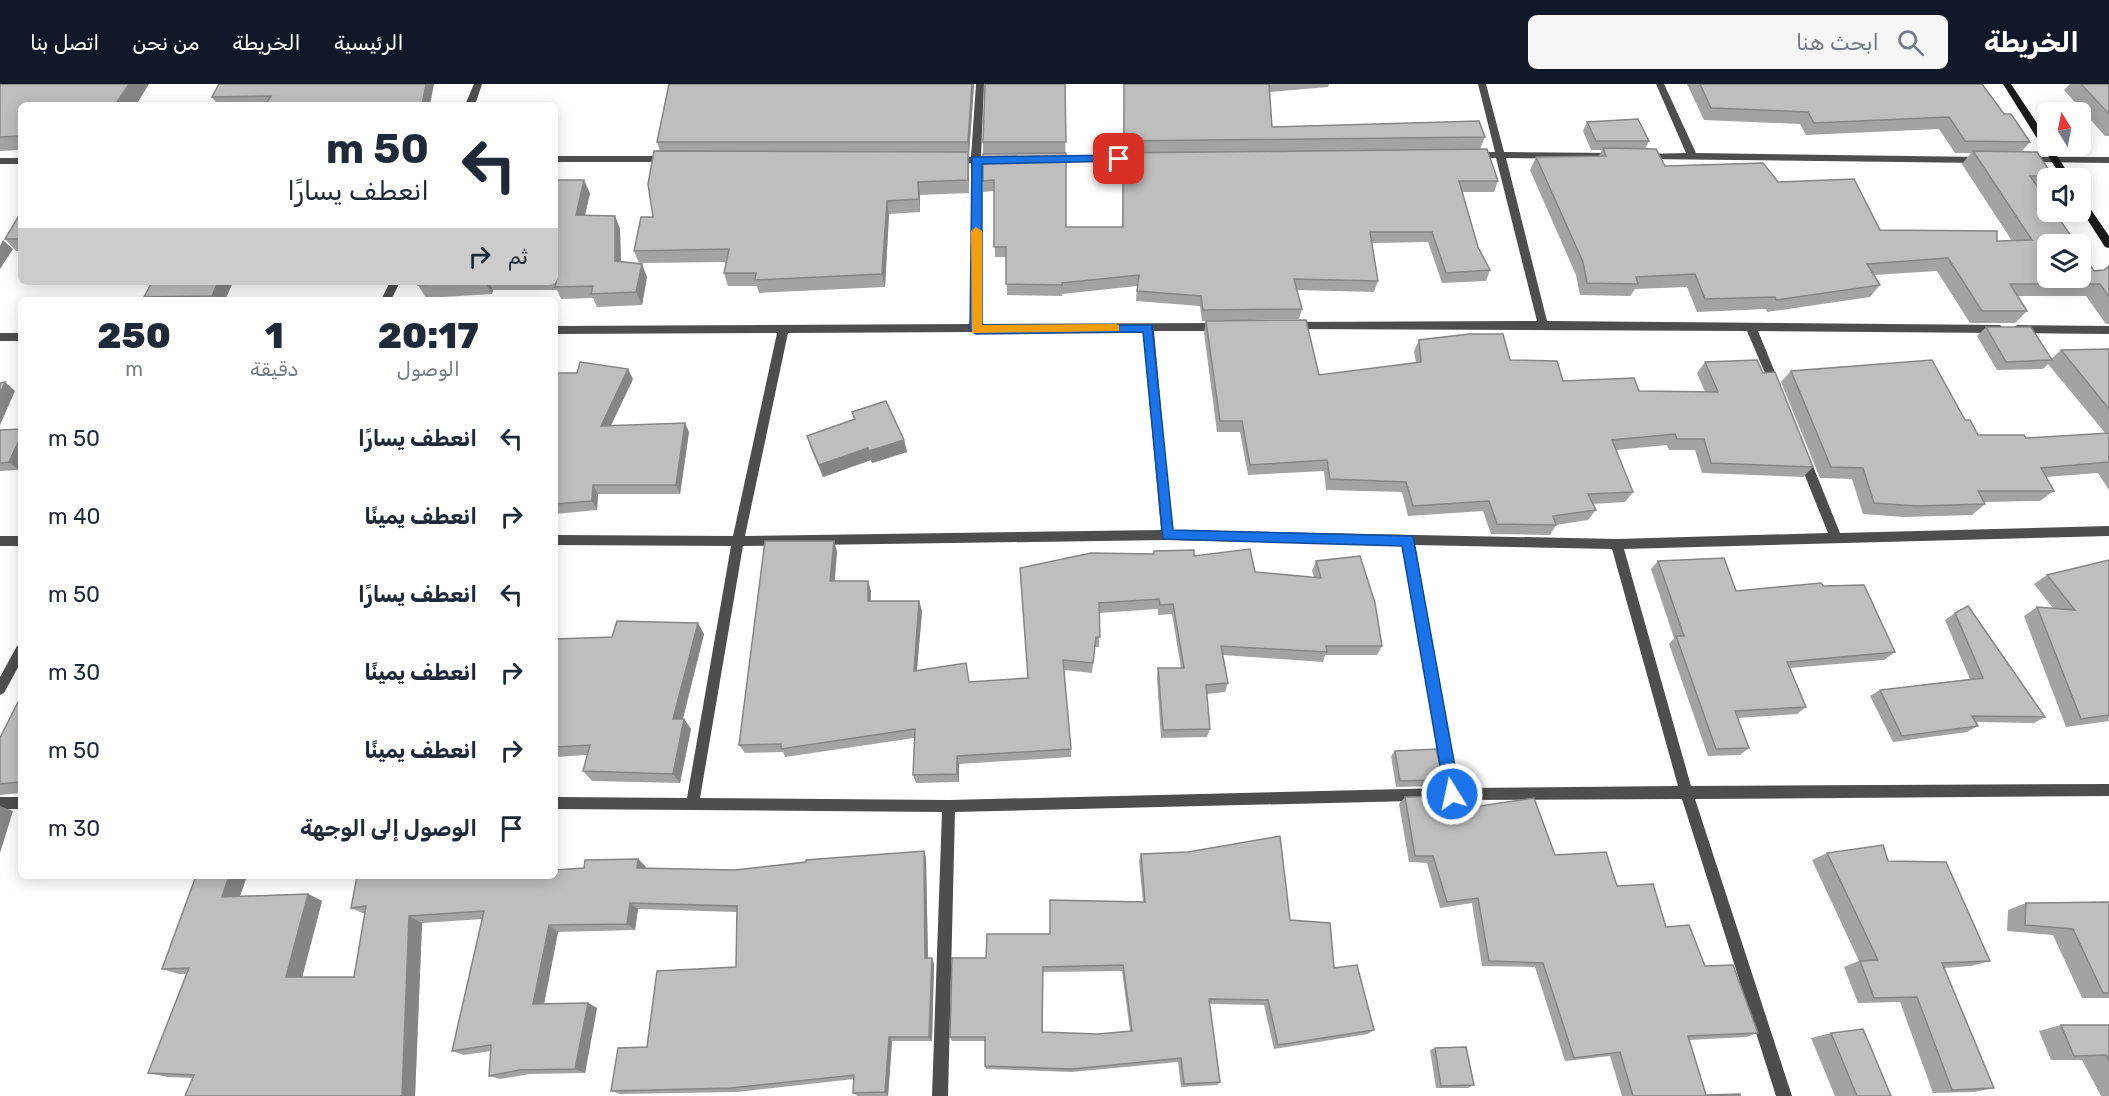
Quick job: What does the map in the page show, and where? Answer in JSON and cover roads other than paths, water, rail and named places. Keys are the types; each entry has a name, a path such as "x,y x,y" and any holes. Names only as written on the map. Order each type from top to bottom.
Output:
{"street":[{"path":"471,102 478,84"},
{"path":"976,330 976,160 980,84"},
{"path":"1482,84 1543,325"},
{"path":"1660,84 1692,156"},
{"path":"2007,84 2061,168"},
{"path":"1463,155 1624,156"},
{"path":"1635,156 1996,160"},
{"path":"1036,159 1154,158"},
{"path":"558,159 684,159"},
{"path":"941,160 1012,160"},
{"path":"2020,160 2109,160"},
{"path":"0,161 18,161"},
{"path":"2091,217 2109,244"},
{"path":"1277,326 1543,325 2109,330"},
{"path":"558,330 976,330 1230,326"},
{"path":"1752,327 1778,394"},
{"path":"1148,328 1167,536"},
{"path":"693,802 738,541 783,330"},
{"path":"0,337 18,337"},
{"path":"1800,449 1836,538"},
{"path":"558,540 738,541 1167,536 1617,544 2109,531"},
{"path":"0,541 18,540"},
{"path":"1408,540 1452,794"},
{"path":"1617,544 1686,792 1784,1096"},
{"path":"0,689 18,656"},
{"path":"558,803 693,802 949,806 1452,794 2109,790"},
{"path":"0,803 18,803"},
{"path":"940,1096 949,806"}]}
